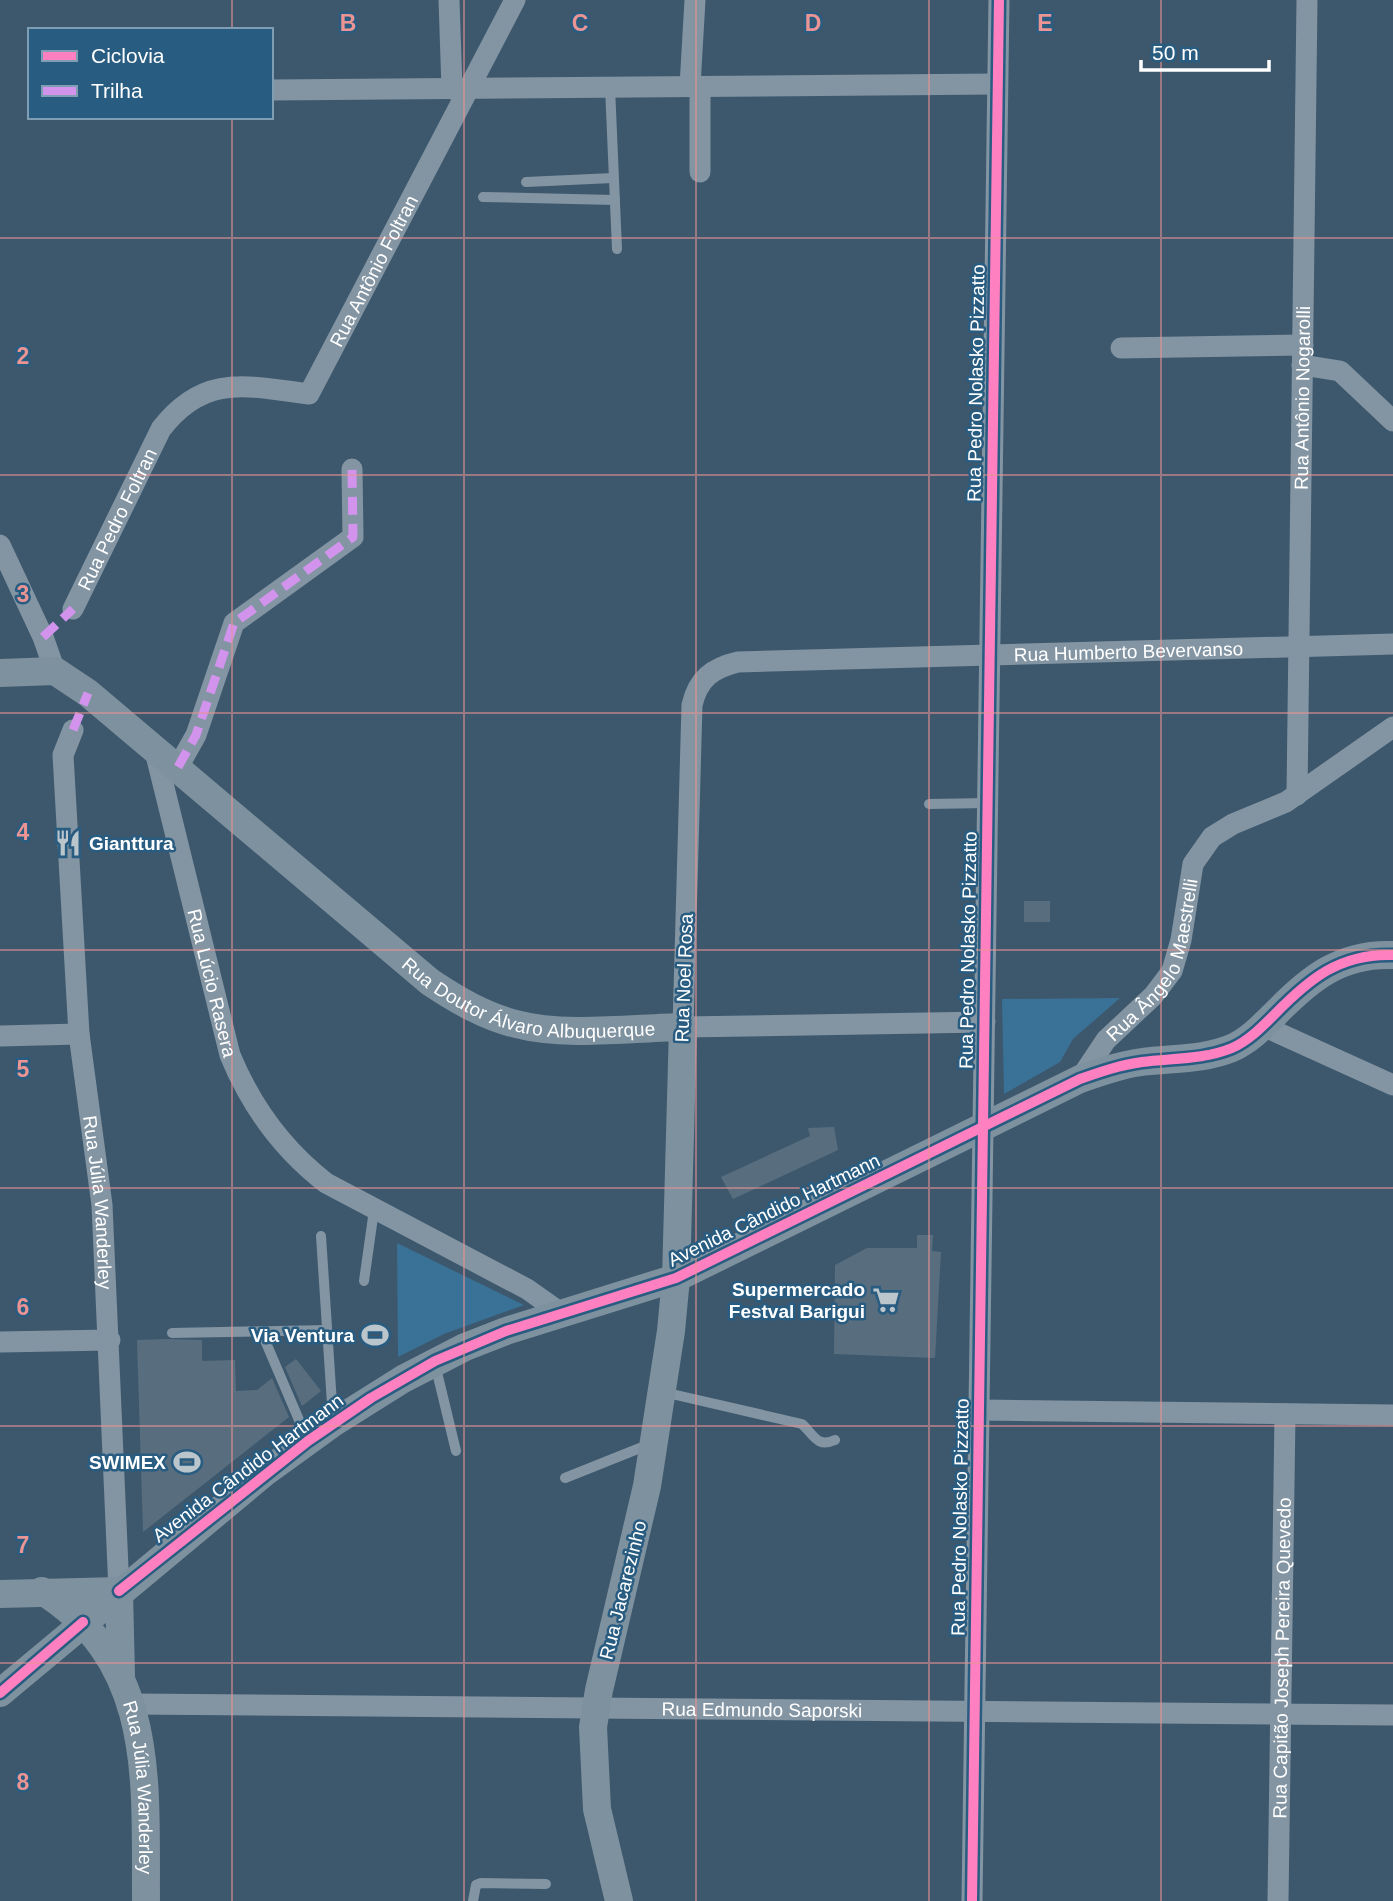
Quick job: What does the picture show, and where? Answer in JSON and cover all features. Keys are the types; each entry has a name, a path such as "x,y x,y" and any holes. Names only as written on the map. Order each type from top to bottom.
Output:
{"main road":[{"path":"0,673 55,671 154,747"},
{"name":"Rua Doutor Álvaro Albuquerque","path":"154,747 430,982 473,1009 519,1025 550,1029 683,1027"},
{"name":"Avenida Cândido Hartmann","path":"0,1693 119,1591 308,1441 435,1361 506,1331 676,1278 1080,1079 1128,1064 1212,1054 1240,1044 1263,1026 1296,992 1329,967 1362,956 1393,955"},
{"name":"Rua Noel Rosa","path":"676,1278 683,1027"},
{"name":"Rua Jacarezinho","path":"619,1901 597,1809 592,1751 595,1708 655,1441 676,1278"},
{"name":"Rua Júlia Wanderley","path":"42,1591 83,1622 121,1677 132,1704 143,1762 146,1901"},
{"path":"0,1594 119,1591"},
{"name":"Rua Júlia Wanderley","path":"119,1591 121,1677"}],"street":[{"path":"449,0 461,88"},
{"name":"Rua Antônio Foltran","path":"161,429 187,401 206,391 225,386 309,394 461,88 514,0"},
{"path":"695,0 695,86 700,172"},
{"name":"Rua Pedro Nolasko Pizzatto","path":"972,1901 999,0"},
{"name":"Rua Antônio Nogarolli","path":"1297,795 1307,0"},
{"path":"273,90 998,84"},
{"path":"1121,348 1302,355 1340,371 1393,421"},
{"name":"Rua Pedro Foltran","path":"73,609 161,429"},
{"path":"178,767 196,735 234,623 353,537 352,469"},
{"path":"0,545 43,637 55,671"},
{"name":"Rua Humberto Bevervanso","path":"701,681 724,666 738,663 1393,644"},
{"name":"Rua Noel Rosa","path":"683,1027 692,705 701,681"},
{"name":"Rua Ângelo Maestrelli","path":"1080,1079 1106,1040 1153,996 1172,971 1181,940 1188,884 1193,864 1201,850 1222,829 1297,795 1393,727"},
{"name":"Rua Júlia Wanderley","path":"73,730 63,755 79,1034 102,1205 119,1591"},
{"name":"Rua Lúcio Rasera","path":"154,747 226,1039 239,1076 267,1123 307,1168 346,1196 527,1289 561,1313"},
{"name":"Rua Doutor Álvaro Albuquerque","path":"683,1027 985,1022"},
{"path":"1263,1026 1393,1085"},
{"path":"0,1036 79,1034"},
{"path":"0,1342 110,1340"},
{"path":"979,1410 1393,1415"},
{"name":"Rua Capitão Joseph Pereira Quevedo","path":"1278,1901 1285,1414"},
{"name":"Rua Edmundo Saporski","path":"132,1704 1393,1715"}],"lane":[{"path":"610,87 617,249"},
{"path":"526,183 613,178"},
{"path":"483,197 615,200"},
{"path":"929,804 988,803"},
{"path":"364,1281 374,1210"},
{"path":"321,1236 333,1423"},
{"path":"172,1333 327,1330"},
{"path":"261,1331 308,1441"},
{"path":"435,1361 457,1451"},
{"path":"663,1392 802,1424 817,1442 826,1444 835,1440"},
{"path":"565,1478 655,1441"},
{"path":"473,1901 476,1885 481,1883 546,1884"}],"shaded area":[{"path":"1120,998 1073,1039 1060,1062 1004,1094 1002,999"},
{"path":"397,1243 524,1305 444,1334 398,1357"}],"building":[{"path":"1024,901 1050,901 1050,922 1024,922"},
{"path":"834,1127 838,1150 733,1199 721,1177 810,1136 808,1128"},
{"name":"Supermercado Festval Barigui","path":"917,1235 933,1235 932,1251 941,1252 935,1358 834,1354 835,1265 867,1248 917,1248"},
{"name":"SWIMEX","path":"137,1340 202,1340 202,1361 235,1360 236,1391 257,1390 272,1378 289,1417 143,1532"},
{"path":"296,1359 321,1391 302,1406 285,1367"}],"marked path":[{"path":"178,767 196,735 234,623 353,537 352,469"},
{"path":"43,637 73,609"},
{"path":"73,730 88,693"}],"cycle path":[{"path":"972,1901 999,0"},
{"path":"119,1591 308,1441 371,1398 435,1361 506,1331 676,1278 1080,1079 1134,1063 1199,1057 1232,1048 1254,1034 1300,990 1327,971 1357,958 1393,955"},
{"path":"0,1693 83,1622"}],"place":[{"name":"Gianttura","path":"68,843"},
{"name":"Supermercado Festval Barigui","path":"886,1300"},
{"name":"Via Ventura","path":"375,1335"},
{"name":"SWIMEX","path":"187,1462"}]}
